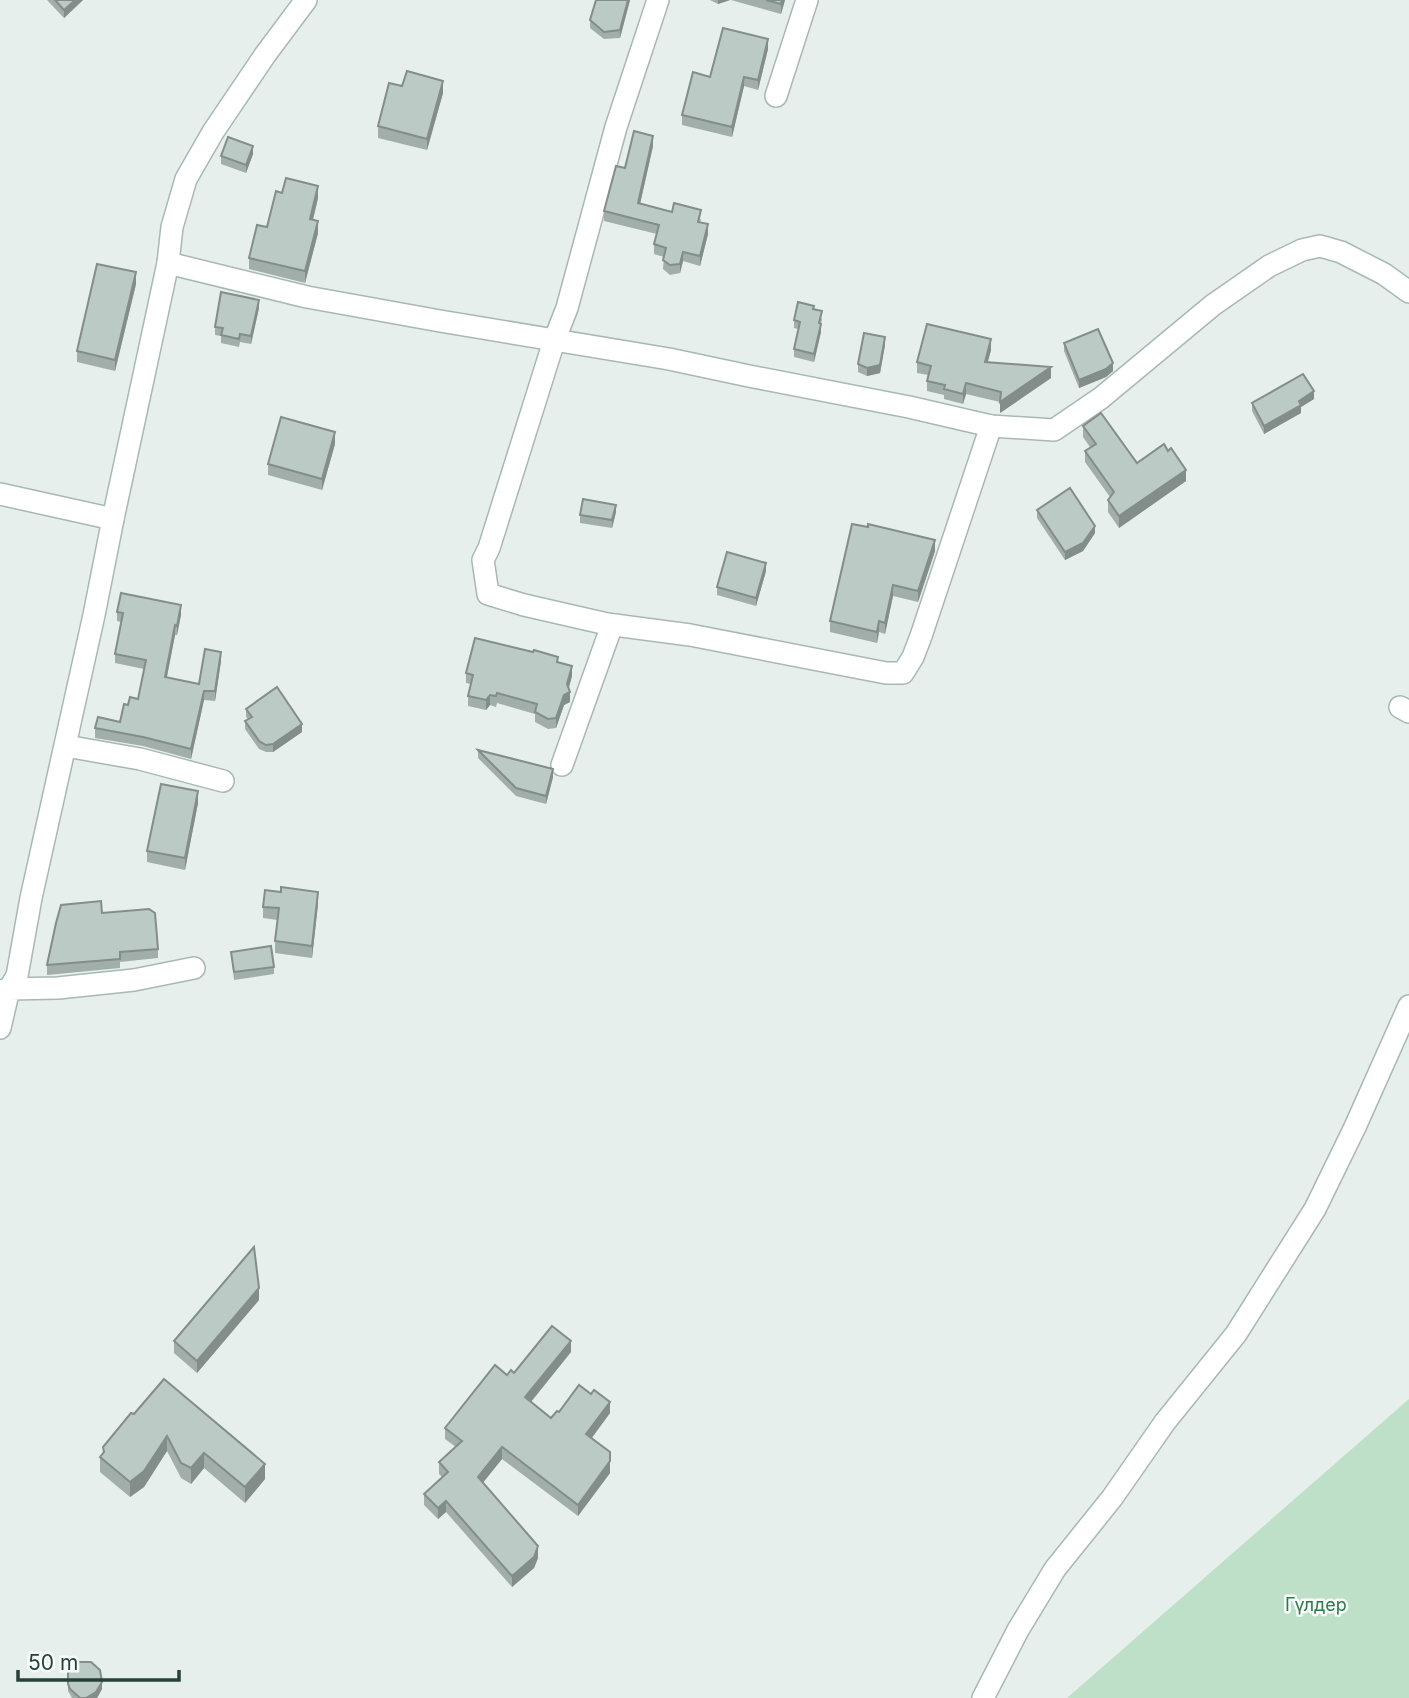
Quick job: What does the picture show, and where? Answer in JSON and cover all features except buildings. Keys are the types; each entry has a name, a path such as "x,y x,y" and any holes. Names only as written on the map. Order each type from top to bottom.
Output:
{"street":[{"path":"0,1028 4,990 17,976 31,898 66,746 168,263 172,227 186,179 213,132 306,0"},
{"path":"658,0 616,127 566,308 483,560 488,594 612,625 690,635 886,673 903,673 921,636 991,426"},
{"path":"776,96 807,0"},
{"path":"168,263 307,297 670,359 991,426 1054,430 1101,398 1213,305 1269,266 1302,250 1320,246 1341,252 1384,274 1409,292"},
{"path":"0,494 113,519"},
{"path":"562,765 612,625"},
{"path":"66,746 140,759 223,781"},
{"path":"4,990 58,988 134,980 194,968"},
{"path":"983,1698 1018,1630 1055,1569 1112,1498 1165,1422 1236,1334 1315,1209 1409,1006"}],"green space":[{"name":"Гүлдер","path":"1409,1399 1409,1698 1067,1698"}]}
